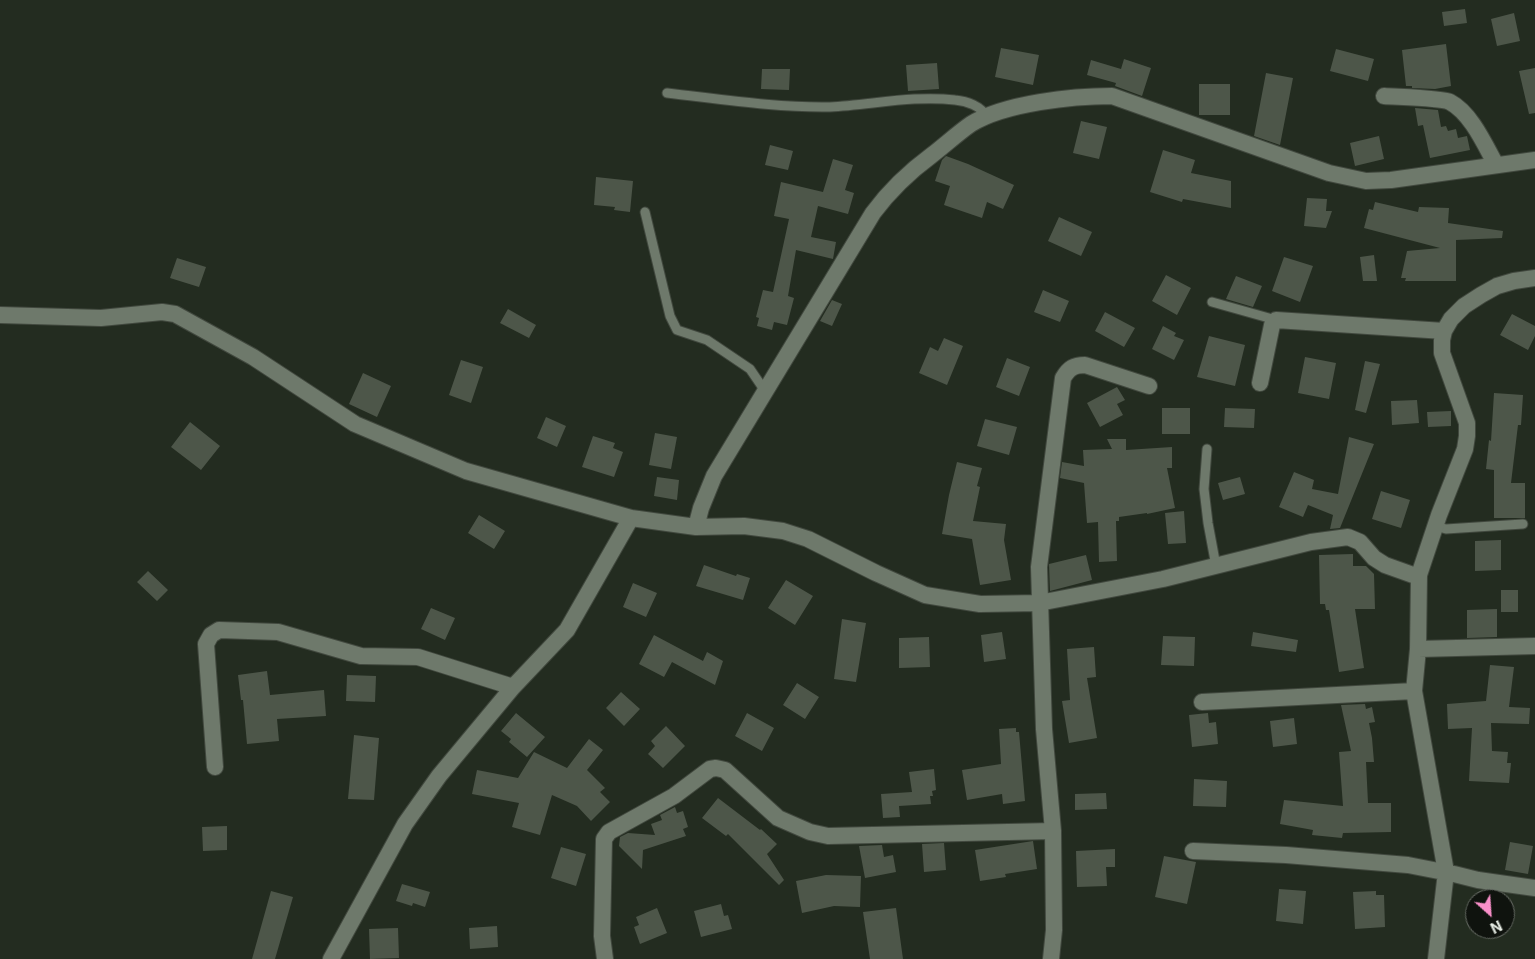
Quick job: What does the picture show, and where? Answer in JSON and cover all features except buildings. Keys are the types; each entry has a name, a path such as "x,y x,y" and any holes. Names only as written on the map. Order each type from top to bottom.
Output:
{"street":[{"path":"696,527 701,508 714,476 885,196 922,162 972,124 987,117 999,112 1026,106 1085,96 1112,96 1347,178 1366,181 1391,180 1535,160"},
{"path":"1384,96 1449,101 1462,112 1478,132 1496,165"},
{"path":"1436,959 1446,872 1414,691 1418,649 1419,575 1435,526 1465,449 1467,436 1466,423 1442,353 1442,340 1444,331 1451,320 1464,306 1498,286 1514,281 1535,278"},
{"path":"0,315 101,318 162,312 174,314 253,357 355,424 466,471 631,518 696,527 744,526 783,530 808,539 876,573 925,594 980,604 1039,603 1164,580 1311,542 1348,537 1360,542 1374,558 1385,565 1413,575 1419,575"},
{"path":"1260,383 1272,325 1276,320 1444,331"},
{"path":"1051,959 1054,930 1053,831 1044,729 1039,567 1063,378 1068,370 1076,365 1086,365 1148,386"},
{"path":"331,959 405,824 439,776 513,687 567,630 631,518"},
{"path":"215,766 206,644 211,635 219,630 278,632 361,656 418,657 513,687"},
{"path":"1418,649 1535,646"},
{"path":"1202,702 1414,691"},
{"path":"604,959 602,936 604,839 609,832 674,796 710,769 724,770 778,818 810,832 828,836 1053,831"},
{"path":"1193,851 1296,856 1408,865 1478,880 1535,888"}],"lane":[{"path":"667,93 766,104 829,107 931,98 957,100 978,107 987,117"},
{"path":"645,212 670,316 678,330 707,340 750,369 765,391"},
{"path":"1212,302 1276,320"},
{"path":"1206,449 1204,489 1216,566"},
{"path":"1435,526 1446,529 1523,524"}]}
